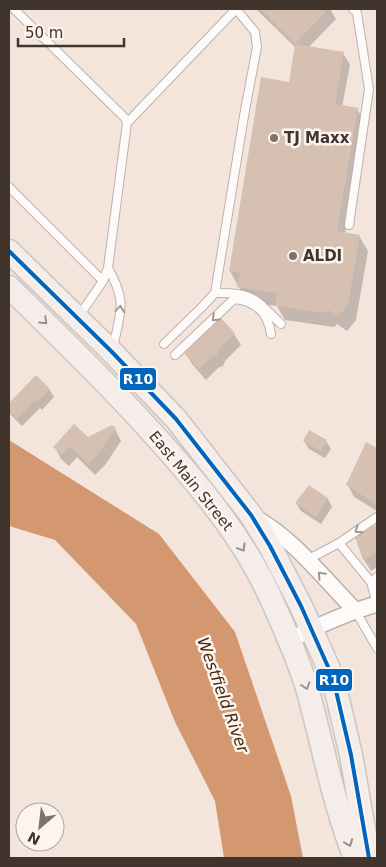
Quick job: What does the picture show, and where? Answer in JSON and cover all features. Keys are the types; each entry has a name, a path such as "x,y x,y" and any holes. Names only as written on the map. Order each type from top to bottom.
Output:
{"main road":[{"name":"East Main Street","path":"9,251 112,352 176,419 251,514 270,546 334,678 351,755 369,858"},
{"name":"East Main Street","path":"9,287 109,385 161,442 228,523 266,589 306,686 344,832 355,858"}],"street":[{"path":"251,514 270,526 307,560 355,610"},
{"path":"288,641 355,610 377,604"}],"lane":[{"path":"14,9 125,118 127,123 108,268 103,281 78,318"},
{"path":"127,123 236,9 256,32 257,48 215,292 164,344"},
{"path":"349,225 369,89 357,13 353,9"},
{"path":"9,187 103,281"},
{"path":"108,268 118,285 122,302 117,335 112,352"},
{"path":"215,292 238,292 255,298 281,324"},
{"path":"175,355 234,299 246,300 262,311 270,323 271,334"},
{"path":"307,560 338,543 377,517"},
{"path":"338,543 374,580 377,604"},
{"path":"355,610 377,648"}],"water":[{"name":"Westfield River","path":"9,440 159,534 235,632 291,796 303,858 224,858 215,801 175,722 136,624 55,540 9,526"}],"building":[{"path":"260,9 328,9 295,44"},
{"path":"295,44 344,52 335,104 358,108 337,231 360,235 348,305 338,316 328,310 325,313 275,306 277,293 237,287 240,273 229,271 261,77 289,82"},
{"path":"219,316 235,333 218,349 217,355 211,357 199,369 183,352"},
{"path":"36,375 50,389 36,403 34,401 17,419 9,410 9,403"},
{"path":"74,424 88,437 112,425 116,428 99,453 88,464 70,447 62,455 53,447"},
{"path":"309,430 327,440 321,451 303,441"},
{"path":"366,442 377,448 376,504 346,485"},
{"path":"309,485 328,498 316,517 295,503"},
{"path":"377,524 377,552 363,560 355,537"}],"transit line":[{"name":"R10","path":"9,251 112,352 176,419 251,515 270,546 301,606 333,678 351,755 369,858"}],"place":[{"name":"TJ Maxx","path":"274,138"},
{"name":"ALDI","path":"293,256"}]}
